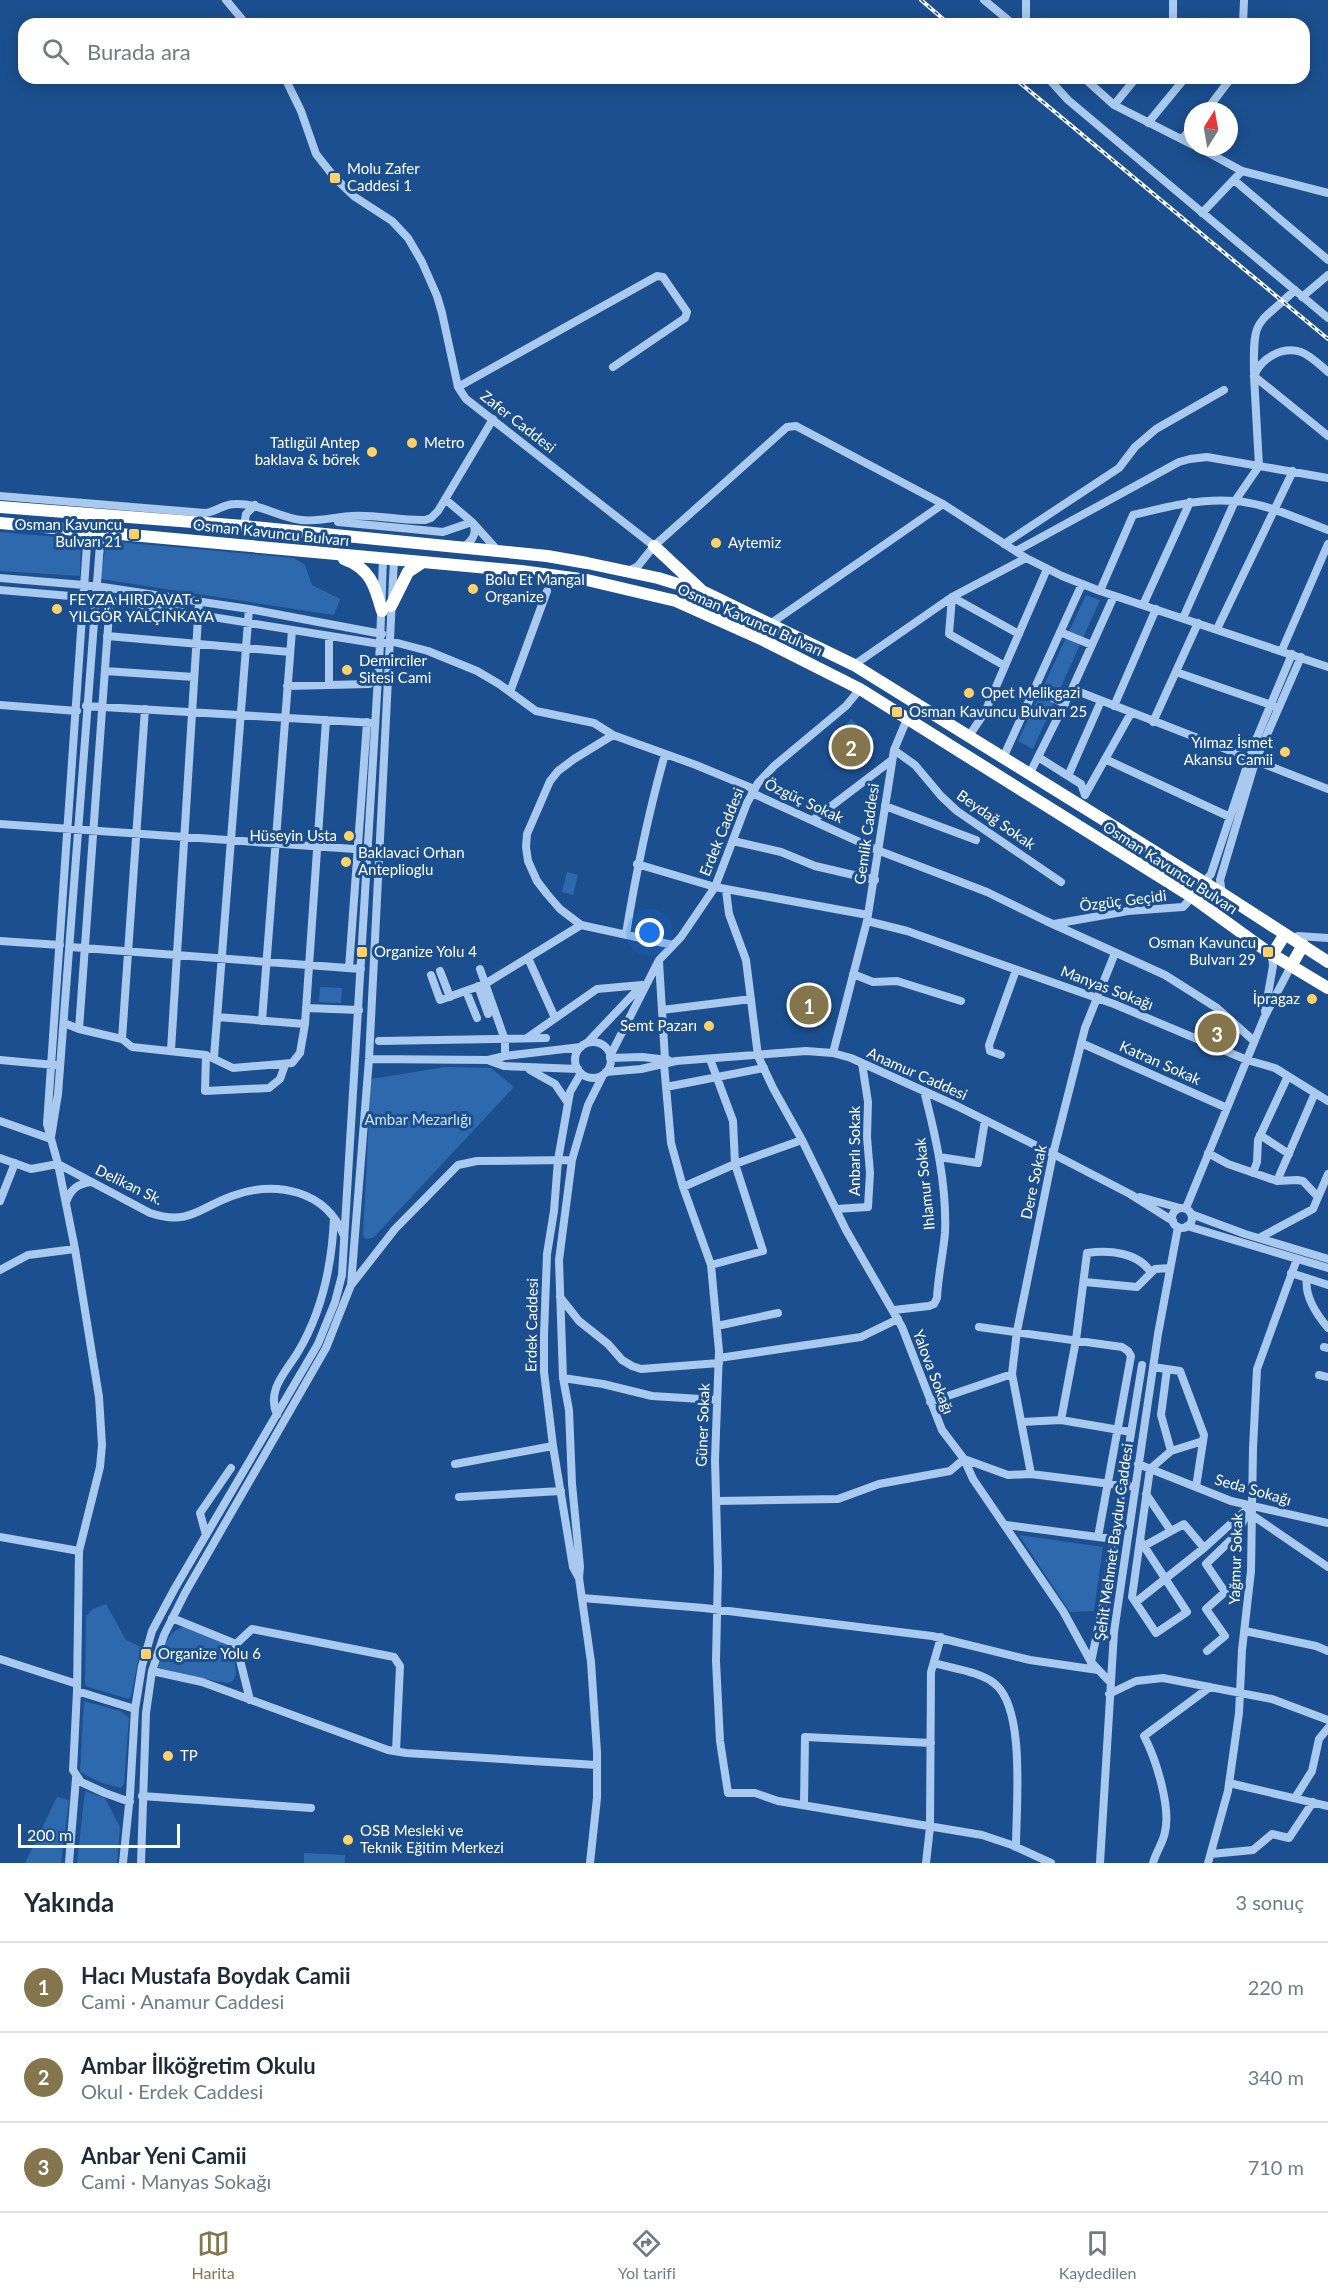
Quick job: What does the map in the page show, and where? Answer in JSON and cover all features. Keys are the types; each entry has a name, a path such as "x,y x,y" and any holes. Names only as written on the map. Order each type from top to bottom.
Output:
{"highway":[{"name":"Osman Kavuncu Bulvarı","path":"0,507 245,520 389,542 547,556 627,571 704,592 854,665 1029,775 1083,801 1200,881 1328,962"},
{"name":"Osman Kavuncu Bulvarı","path":"0,523 521,570 588,579 676,601 761,639 860,689 1192,897 1272,954 1328,988"},
{"path":"384,558 389,542"},
{"path":"654,546 704,592"},
{"path":"329,554 355,564 366,572 386,608"},
{"path":"386,608 408,572 424,562"},
{"path":"860,689 867,686 922,719 951,725"},
{"path":"1272,954 1288,936"},
{"path":"1291,966 1303,945"}],"street":[{"path":"225,0 241,18"},
{"path":"984,0 1006,18"},
{"path":"1026,0 1026,18"},
{"path":"1173,0 1173,18"},
{"path":"1243,18 1244,0"},
{"path":"288,84 301,111 316,154 335,178 355,197 392,221 408,238 422,262 442,313 458,387 657,276 663,277 687,312 685,318 613,367"},
{"path":"1053,84 1068,100 1328,318"},
{"path":"1091,84 1114,105 1182,139 1184,137"},
{"path":"1114,105 1131,84"},
{"path":"1148,123 1180,84"},
{"path":"1213,102 1227,84"},
{"path":"1214,156 1242,171 1328,193"},
{"path":"1202,213 1242,171"},
{"path":"1234,180 1328,260"},
{"path":"1302,297 1328,275"},
{"path":"1183,618 1235,501 1258,466 1254,341 1257,326 1264,316 1295,290"},
{"path":"1255,376 1258,367 1265,360 1288,351 1302,352 1328,372"},
{"path":"1255,376 1328,436"},
{"name":"Zafer Caddesi","path":"458,387 466,399 654,546"},
{"path":"1004,544 1119,468 1135,447 1156,429 1224,390"},
{"path":"327,520 351,516 425,520 436,514 493,419"},
{"path":"627,571 638,566 654,546 731,475 790,426 801,428 944,504 1026,558 1047,569 1114,596 1328,666"},
{"path":"1016,551 1184,460 1208,457 1328,478"},
{"path":"1217,629 1293,471"},
{"path":"0,496 205,513 225,505 255,505 296,519 443,532 472,522"},
{"path":"445,499 472,522 499,552"},
{"path":"1100,591 1133,515 1190,502 1235,501 1274,510 1328,530"},
{"path":"1143,605 1190,502"},
{"path":"237,504 245,520 255,505"},
{"path":"770,624 944,504"},
{"path":"463,548 474,534 472,522"},
{"path":"69,1863 76,1778 73,1767 80,1551 100,1467 102,1445 99,1397 75,1249 58,1164 47,1124 69,829 83,596 94,531"},
{"path":"51,1139 61,1066 96,586 94,531"},
{"path":"1282,651 1328,544"},
{"path":"351,1286 369,1059 390,641 384,558"},
{"path":"854,665 952,597 1026,558"},
{"path":"969,736 985,712 1047,569"},
{"path":"0,578 96,586 249,609 381,632 390,641"},
{"path":"1003,758 1082,584"},
{"path":"0,590 83,596 381,644 390,641"},
{"path":"510,692 547,591"},
{"path":"1029,775 1065,704 1114,596"},
{"path":"952,597 1019,634"},
{"path":"952,597 949,634 1005,666"},
{"path":"79,1029 110,600"},
{"path":"171,1050 200,602"},
{"path":"349,968 358,849 381,632 386,608"},
{"path":"249,609 217,1017 205,1091 269,1088 280,1079 285,1065"},
{"path":"1114,706 1156,609"},
{"path":"1154,722 1198,623"},
{"path":"262,1021 292,630"},
{"path":"1060,632 1092,645"},
{"path":"108,636 290,652"},
{"path":"329,636 329,685"},
{"name":"Özgüç Sokak","path":"390,641 408,645 477,671 537,711 594,723 614,735 753,791 878,850 987,892 1053,925 1165,975 1195,993 1230,1019 1254,1041"},
{"path":"1200,881 1207,879 1211,874 1230,817 1275,706 1292,654"},
{"path":"1275,706 1301,657"},
{"path":"105,671 194,677"},
{"path":"1176,672 1275,706"},
{"path":"287,686 369,684"},
{"name":"Erdek Caddesi","path":"610,1057 659,960 681,937 714,887 753,791 768,772 846,706 860,689"},
{"path":"1035,689 1065,704"},
{"path":"1072,689 1328,789"},
{"path":"1068,776 1101,701"},
{"path":"0,705 77,711"},
{"path":"86,706 371,723"},
{"path":"122,1039 146,709"},
{"path":"1083,801 1131,713"},
{"name":"Gemlik Caddesi","path":"833,1053 868,918 894,750 907,719"},
{"path":"64,1023 122,1039 132,1047 210,1056 221,1064 233,1068 285,1065 294,1062 298,1056 305,1024 326,720"},
{"path":"123,1863 130,1802 135,1709 142,1666 153,1631 206,1535 318,1344 335,1302 342,1275 369,850 371,723"},
{"path":"614,735 582,753 554,776 527,834 526,854 537,881 560,909 581,925 673,945"},
{"name":"Beydağ Sokak","path":"894,750 915,765 940,796 957,811 1061,882"},
{"path":"626,934 637,864 665,754"},
{"path":"1038,758 1081,784 1083,801"},
{"path":"1105,759 1230,817"},
{"path":"813,820 892,760"},
{"path":"1223,894 1220,880 1252,761"},
{"path":"885,806 976,840"},
{"path":"0,824 369,850"},
{"path":"732,841 781,852 815,866 875,880"},
{"name":"Manyas Sokağı","path":"637,864 726,890 868,918 907,931 1097,999 1246,1060 1275,1068 1328,1101"},
{"name":"Yalova Sokağı","path":"726,890 729,914 746,960 758,1056 836,1209 894,1310 942,1430 964,1459 974,1479 1063,1611 1091,1662 1109,1681"},
{"name":"Özgüç Geçidi","path":"1053,925 1128,911 1183,907 1192,897"},
{"path":"431,975 440,1000 450,997 481,985 581,925"},
{"path":"1288,936 1328,938"},
{"path":"0,941 60,945"},
{"path":"70,947 361,969"},
{"name":"Dere Sokak","path":"1031,1474 1012,1374 1017,1331 1053,1154 1081,1043 1115,953"},
{"path":"1264,1018 1273,966 1272,954"},
{"path":"528,958 555,1018"},
{"name":"Güner Sokak","path":"659,960 671,1143 683,1187 711,1265 717,1326 719,1361 716,1661 719,1725 728,1793 755,1793 778,1801 804,1804"},
{"path":"1186,1210 1254,1041 1291,966"},
{"path":"480,969 481,985 488,1014"},
{"path":"1001,1055 990,1051 989,1045 1016,970"},
{"path":"440,971 450,997"},
{"path":"853,974 873,982 897,981 961,1001"},
{"name":"Erdek Caddesi","path":"584,1045 651,975"},
{"path":"481,985 505,1040 505,1056"},
{"path":"526,1039 597,989 642,985"},
{"path":"466,990 477,1018"},
{"path":"662,1010 751,999"},
{"path":"306,1008 359,1010"},
{"path":"217,1017 305,1024"},
{"path":"379,1041 546,1038"},
{"path":"369,1059 488,1060 595,1043 602,1045 610,1057 609,1066 604,1073"},
{"name":"Katran Sokak","path":"1081,1043 1227,1108"},
{"path":"579,1071 575,1058 584,1045"},
{"name":"Anamur Caddesi","path":"664,1062 806,1051 833,1053 924,1091 1130,1194"},
{"path":"610,1057 631,1057 664,1062"},
{"path":"710,1059 733,1121 735,1164 763,1251 711,1265"},
{"path":"0,1060 61,1066"},
{"path":"488,1060 504,1066 579,1071 590,1077 664,1062"},
{"name":"Anbarlı Sokak","path":"836,1209 868,1207 870,1173 867,1137 868,1102 862,1064"},
{"path":"523,1067 546,1077 555,1084 567,1104"},
{"path":"666,1087 764,1068"},
{"name":"Erdek Caddesi","path":"579,1071 567,1104 558,1160 548,1254 544,1325 544,1372 553,1446 573,1567 579,1578"},
{"name":"Erdek Caddesi","path":"590,1863 597,1798 597,1766 591,1662 579,1578 569,1410 563,1378 559,1260 572,1160 588,1105 604,1073"},
{"path":"1253,1173 1257,1162 1260,1135 1288,1076"},
{"name":"Ihlamur Sokak","path":"894,1310 929,1306 937,1300 945,1233 939,1157 924,1091"},
{"path":"1277,1181 1315,1093"},
{"path":"939,1157 978,1163 985,1120"},
{"path":"0,1121 51,1139"},
{"path":"1260,1135 1289,1154"},
{"path":"683,1187 735,1164 802,1140"},
{"path":"1208,1154 1228,1164 1277,1181 1300,1180 1306,1183 1318,1197"},
{"path":"0,1158 31,1169 58,1164"},
{"path":"141,1863 146,1713 152,1671 164,1635 326,1348 351,1286 389,1236 429,1192 458,1165 477,1161 572,1160"},
{"path":"0,1201 15,1163"},
{"name":"Delikan Sk.","path":"58,1164 150,1213 164,1217 190,1216 231,1196 257,1191 276,1190 309,1196 334,1218 345,1237 355,1247"},
{"path":"1259,1238 1312,1209 1328,1174"},
{"path":"66,1203 74,1188 82,1183 91,1182"},
{"path":"1130,1194 1186,1210 1259,1238 1328,1259"},
{"path":"1130,1194 1179,1225 1328,1268"},
{"path":"1179,1225 1192,1220 1186,1210"},
{"path":"1179,1225 1173,1213 1186,1210"},
{"path":"277,1415 273,1401 276,1388 305,1338 322,1293 330,1259 334,1218"},
{"name":"Şehit Mehmet Baydur Caddesi","path":"1100,1863 1109,1681 1114,1632 1153,1367 1179,1225"},
{"path":"0,1270 28,1256 75,1249"},
{"path":"1061,1420 1076,1340 1087,1253 1132,1256 1146,1263 1151,1273"},
{"name":"Yağmur Sokak","path":"1208,1863 1230,1783 1241,1693 1242,1650 1251,1571 1257,1369 1297,1259"},
{"path":"1085,1282 1137,1287 1155,1269 1170,1268"},
{"path":"1291,1273 1328,1285"},
{"path":"1307,1278 1307,1293 1326,1323"},
{"path":"560,1297 579,1321 608,1344 622,1360 641,1369 719,1361 861,1337 898,1319"},
{"path":"717,1326 778,1312"},
{"path":"980,1327 1122,1347 1130,1353 1098,1537"},
{"path":"1091,1662 1142,1365"},
{"path":"1153,1367 1180,1371 1204,1435 1196,1487"},
{"path":"1167,1369 1161,1415 1171,1451"},
{"path":"930,1402 1012,1374"},
{"path":"1319,1375 1328,1377"},
{"path":"563,1378 603,1384 651,1396 717,1400"},
{"path":"1022,1422 1061,1420 1131,1432"},
{"path":"1142,1543 1187,1612 1156,1633 1132,1597 1142,1543 1150,1469 1171,1451 1203,1441"},
{"path":"455,1464 553,1446"},
{"path":"716,1501 838,1499 879,1484 950,1471 964,1459 1008,1475 1031,1474 1135,1487"},
{"name":"Seda Sokağı","path":"1138,1464 1231,1501 1328,1523"},
{"path":"206,1535 200,1513 231,1468"},
{"path":"459,1497 561,1491"},
{"path":"1146,1494 1171,1531"},
{"path":"1136,1602 1204,1548 1252,1505"},
{"path":"1207,1651 1225,1636 1206,1609 1225,1592 1206,1564 1236,1535 1252,1505"},
{"path":"1252,1515 1328,1567"},
{"path":"1142,1543 1184,1524 1204,1548"},
{"path":"1006,1525 1113,1539"},
{"path":"0,1537 80,1551"},
{"path":"582,1598 717,1609 941,1637 1030,1660 1098,1670"},
{"path":"172,1618 236,1644"},
{"path":"236,1644 252,1629 394,1657 400,1666 396,1751"},
{"path":"1245,1631 1316,1646 1328,1651"},
{"path":"926,1863 930,1827 931,1672 941,1637"},
{"path":"236,1644 250,1700"},
{"path":"0,1659 135,1709"},
{"path":"934,1663 988,1678 997,1685 1006,1699 1014,1722 1016,1750 1016,1846"},
{"path":"152,1671 189,1678 385,1749 406,1753 597,1766"},
{"path":"1109,1694 1129,1684 1156,1678 1272,1699 1328,1720"},
{"path":"1153,1863 1164,1838 1166,1822 1159,1772 1144,1736 1210,1687"},
{"path":"1295,1798 1312,1771 1319,1739 1328,1728"},
{"path":"931,1743 805,1737 804,1804 982,1835 1016,1846 1051,1863"},
{"path":"76,1778 105,1793 130,1802"},
{"path":"1230,1783 1328,1806"},
{"path":"142,1796 311,1808"},
{"path":"1211,1854 1253,1850 1272,1834 1289,1838 1313,1802"}],"green space":[{"path":"0,532 81,539 80,576 0,571"},
{"path":"106,541 294,558 305,565 312,585 340,599 334,615 101,579"},
{"path":"1086,595 1100,600 1033,749 1018,741"},
{"path":"851,719 875,739 859,757 836,737"},
{"path":"567,872 578,875 573,895 562,892"},
{"path":"320,987 342,988 341,1003 319,1002"},
{"name":"Ambar Mezarlığı","path":"445,1067 491,1068 514,1087 373,1238 366,1239 363,1236 371,1079"},
{"path":"1019,1535 1103,1547 1094,1611 1070,1612"},
{"path":"106,1604 126,1640 141,1647 129,1699 88,1687 85,1684 86,1616 93,1609"},
{"path":"183,1627 211,1636 225,1644 234,1656 236,1671 232,1682 209,1680 158,1668 168,1638"},
{"path":"84,1701 120,1711 129,1718 124,1784 121,1788 102,1783 80,1772"},
{"path":"85,1791 105,1798 120,1827 117,1863 77,1863"},
{"path":"57,1797 69,1800 61,1863 25,1863"},
{"path":"304,1853 345,1855 345,1863 304,1863"}],"railway":[{"path":"921,0 942,18"},
{"path":"1021,84 1328,339"}],"place":[{"name":"Molu Zafer Caddesi 1","path":"335,178"},
{"name":"Metro","path":"412,443"},
{"name":"Tatlıgül Antep baklava & börek","path":"372,452"},
{"name":"Osman Kavuncu Bulvarı 21","path":"134,534"},
{"name":"Aytemiz","path":"716,543"},
{"name":"Bolu Et Mangal Organize","path":"473,589"},
{"name":"FEYZA HIRDAVAT - YILGÖR YALÇINKAYA","path":"57,609"},
{"name":"Demirciler Sitesi Cami","path":"347,670"},
{"name":"Opet Melikgazi","path":"969,693"},
{"name":"Osman Kavuncu Bulvarı 25","path":"897,712"},
{"name":"Ambar İlköğretim Okulu","path":"851,747"},
{"name":"Yılmaz İsmet Akansu Camii","path":"1285,752"},
{"name":"Hüseyin Usta","path":"349,836"},
{"name":"Baklavaci Orhan Anteplioglu","path":"346,862"},
{"name":"Organize Yolu 4","path":"362,952"},
{"name":"Osman Kavuncu Bulvarı 29","path":"1268,952"},
{"name":"İpragaz","path":"1312,999"},
{"name":"Hacı Mustafa Boydak Camii","path":"809,1005"},
{"name":"Semt Pazarı","path":"709,1026"},
{"name":"Anbar Yeni Camii","path":"1217,1033"},
{"name":"Organize Yolu 6","path":"146,1654"},
{"name":"TP","path":"168,1756"},
{"name":"OSB Mesleki ve Teknik Eğitim Merkezi","path":"348,1840"}]}
